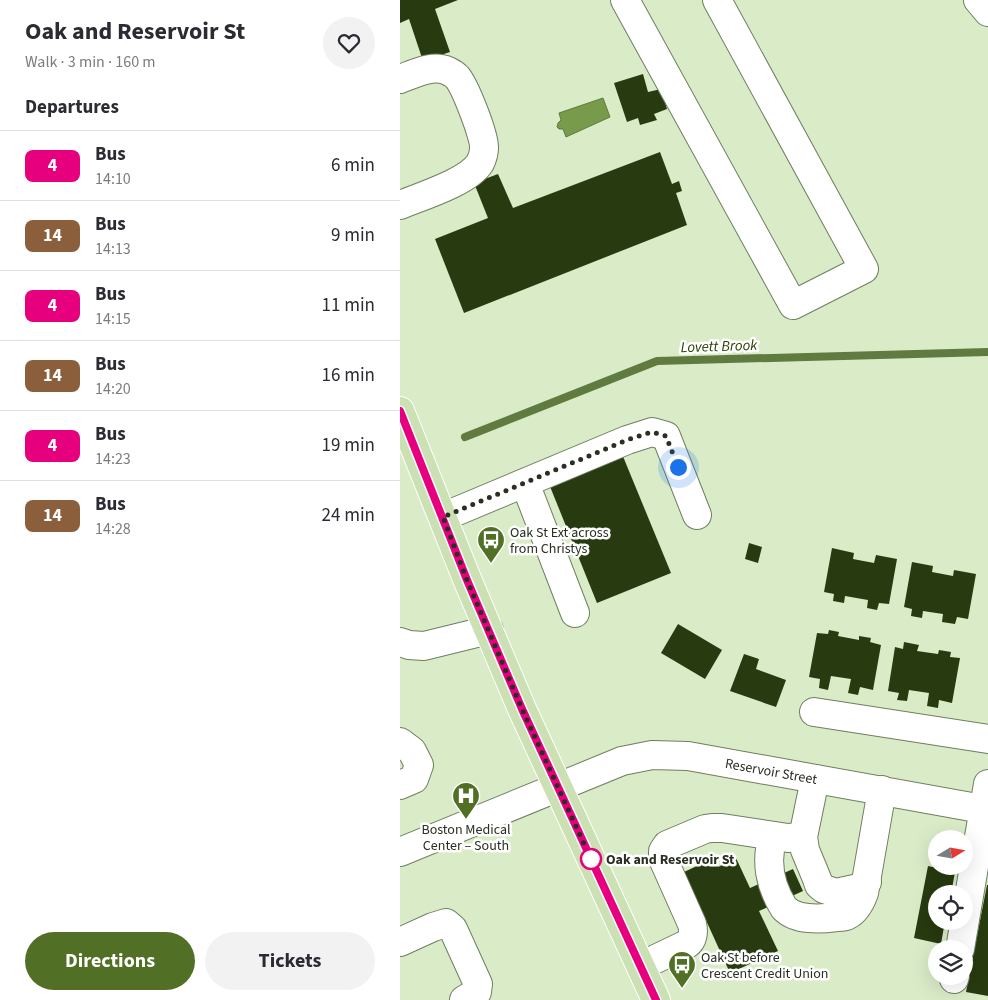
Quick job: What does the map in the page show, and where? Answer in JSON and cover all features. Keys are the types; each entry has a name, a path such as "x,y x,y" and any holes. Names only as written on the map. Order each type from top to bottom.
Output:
{"main road":[{"path":"400,411 522,709 656,1000"}],"street":[{"path":"625,0 792,305 864,269 717,0"},
{"path":"978,0 988,12"},
{"path":"400,79 434,69 447,71 457,77 464,88 482,134 484,148 481,162 470,174 457,182 400,205"},
{"path":"443,517 627,440 652,432 666,436 697,515"},
{"path":"525,482 575,613"},
{"path":"400,642 424,646 489,630"},
{"path":"814,712 988,739"},
{"path":"400,742 412,752 419,765 414,779 400,785"},
{"name":"Reservoir Street","path":"400,852 622,762 652,755 688,756 882,790 987,801"},
{"path":"816,779 802,837 808,861 824,889 836,893 843,892 858,888 867,882"},
{"path":"773,836 769,860 770,877 781,904 787,912 799,916 818,918 849,915 861,902 867,882 882,790"},
{"path":"962,940 987,801"},
{"path":"641,966 687,944 690,942 693,933 692,924 663,859 663,851 666,845 699,830 712,828 788,838 802,837"},
{"path":"400,942 433,927 446,924 453,929 478,984 477,992 464,1000"}],"shaded area":[{"path":"603,98 610,117 566,137 563,129 557,127 561,120 559,113"}],"building":[{"path":"400,0 458,0 435,9 450,52 423,61 409,19 400,23"},
{"path":"643,74 648,92 661,89 667,109 654,114 657,120 640,125 638,118 627,122 614,83"},
{"path":"660,152 672,184 679,181 682,191 676,193 687,225 464,313 435,239 488,218 474,183 498,174 513,208"},
{"path":"622,454 671,573 597,603 549,484"},
{"path":"749,543 762,547 758,563 745,559"},
{"path":"832,548 854,553 853,559 874,563 876,555 897,559 889,604 879,603 877,610 867,608 868,600 845,596 844,603 833,601 834,594 824,592"},
{"path":"912,562 933,566 932,572 953,576 954,570 976,574 968,619 957,617 955,624 942,622 943,614 923,611 922,618 911,616 912,609 904,607"},
{"path":"678,624 722,650 705,679 661,653"},
{"path":"829,630 839,632 838,636 859,640 859,636 871,638 870,642 881,645 873,690 860,687 858,695 848,693 851,679 831,676 828,690 819,688 820,679 809,677 817,633 828,634"},
{"path":"904,642 919,645 917,651 938,654 939,650 951,652 950,657 960,658 952,703 939,700 938,708 927,706 929,693 909,690 907,701 897,700 899,693 888,691 895,647 903,649"},
{"path":"744,654 759,659 756,669 786,680 776,707 730,691"},
{"path":"714,858 718,867 736,858 750,888 793,869 803,891 759,911 778,951 730,973 684,872"},
{"path":"928,866 928,875 954,875 953,885 928,885 928,930 943,930 942,940 928,941 914,938"},
{"path":"988,885 988,996 966,992 967,985 973,985 973,956"}],"waterway":[{"name":"Lovett Brook","path":"465,437 657,361 988,352"}],"bus line":[{"name":"4","path":"400,411 467,580 522,709 656,1000"}],"place":[{"name":"Oak St Ext across from Christys","path":"491,564"},
{"name":"Boston Medical Center – South","path":"466,820"},
{"name":"Oak and Reservoir St","path":"591,859"},
{"name":"Oak St before Crescent Credit Union","path":"682,989"}],"route":[{"path":"591,859 522,709 467,580 443,517 627,440 652,432 666,436 678,467"}]}
